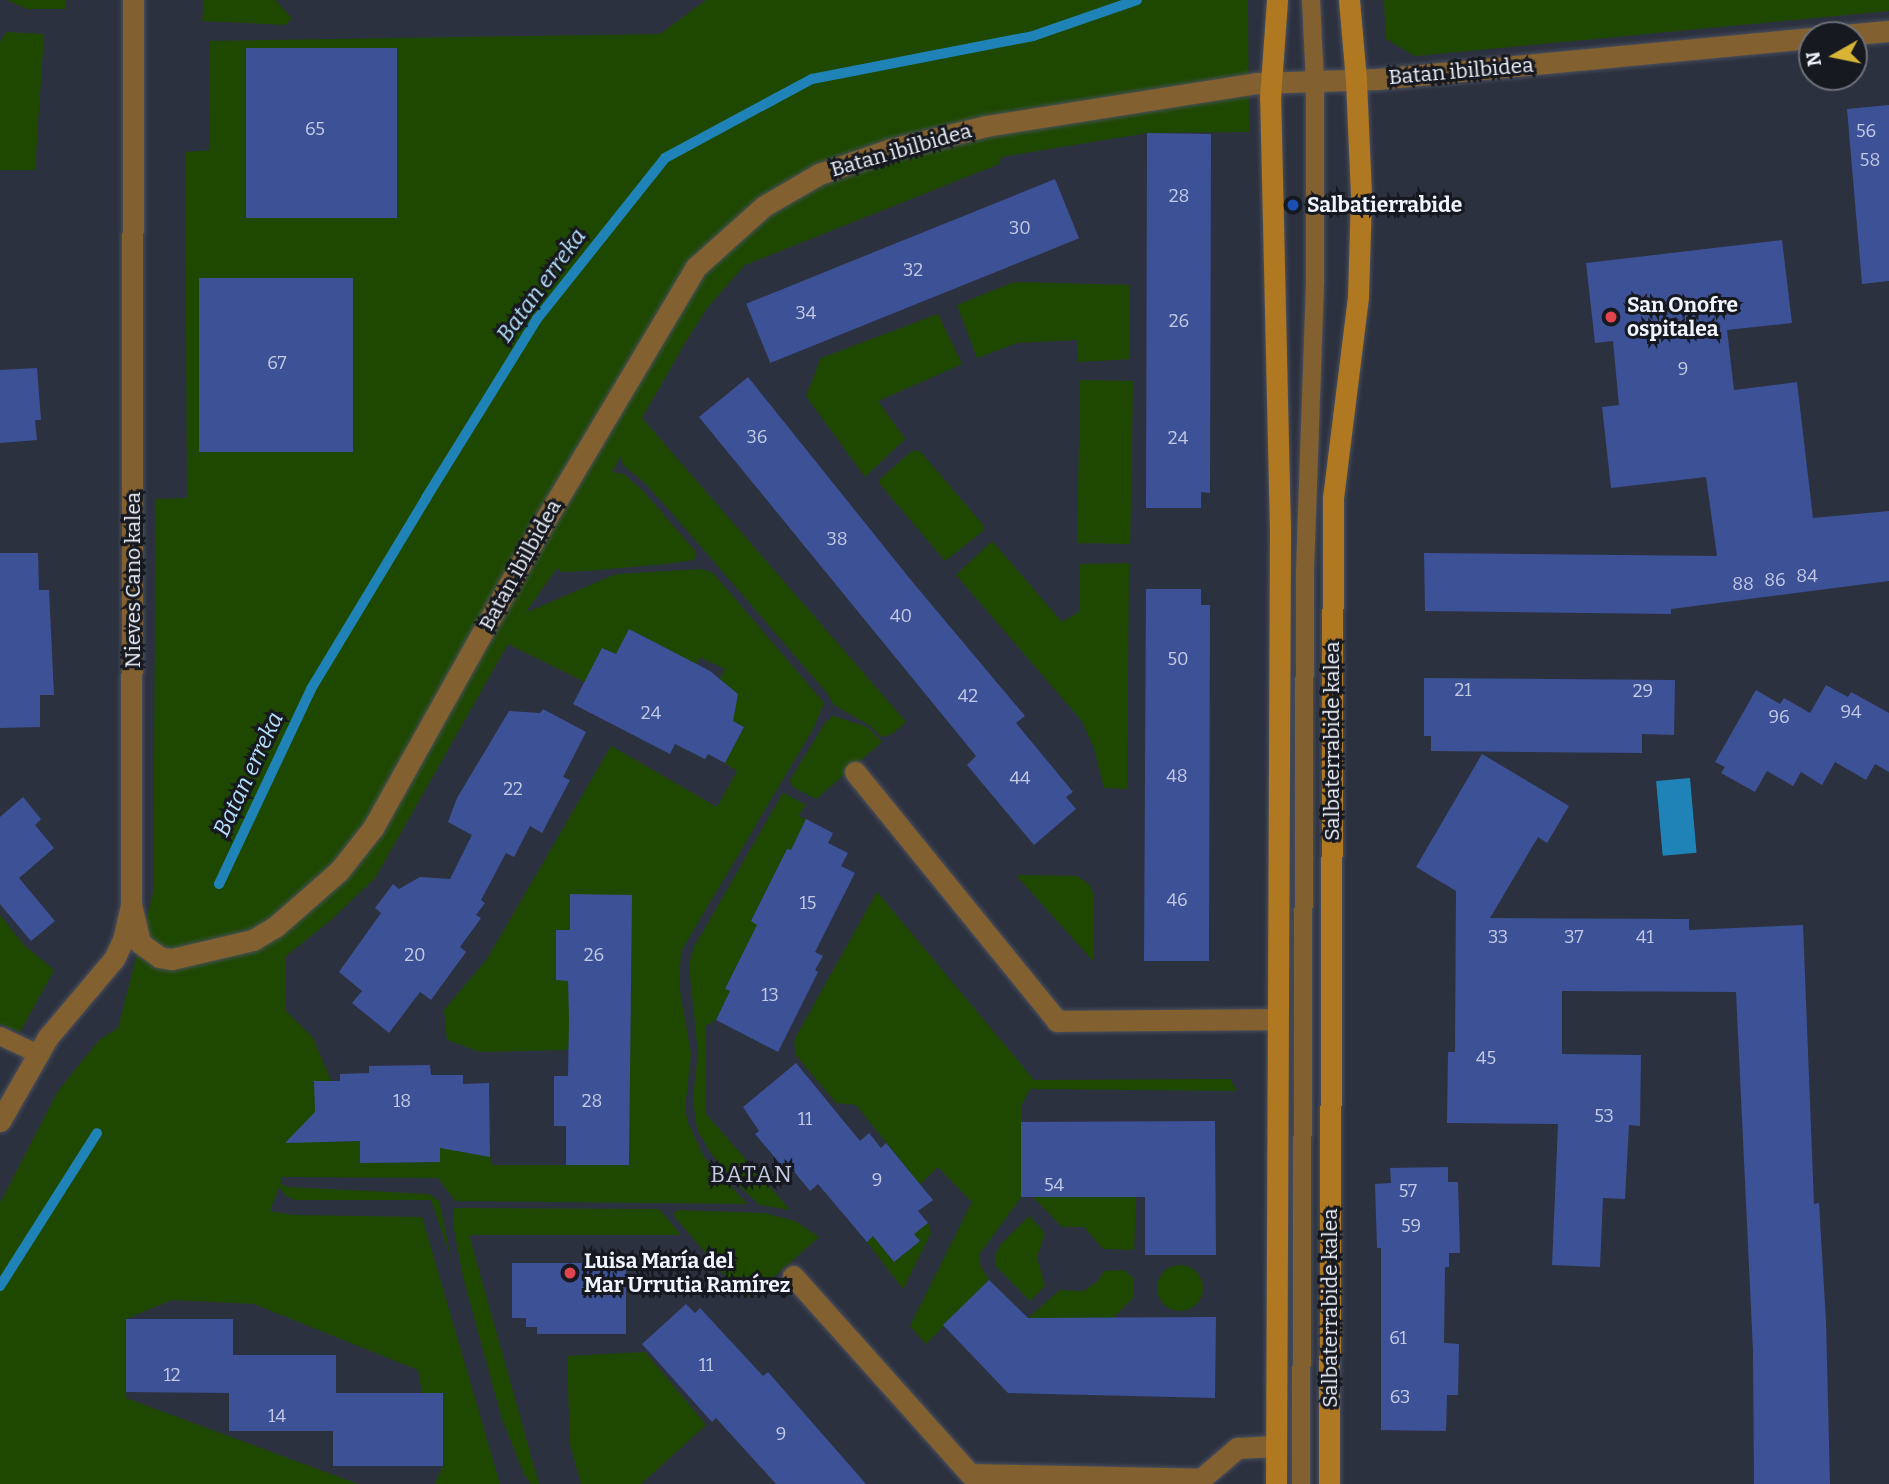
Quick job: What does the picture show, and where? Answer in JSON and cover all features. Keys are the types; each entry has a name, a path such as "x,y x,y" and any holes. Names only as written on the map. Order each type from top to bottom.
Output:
{"street":[{"name":"Nieves Cano kalea","path":"0,1121 48,1037 114,958 123,940 131,904 133,0"},
{"path":"1276,1484 1280,531 1272,282 1270,83 1277,0"},
{"name":"Salbaterrabide kalea","path":"1329,1484 1333,498 1360,265 1361,195 1349,0"},
{"path":"1868,33 1889,31"},
{"name":"Batan ibilbidea","path":"131,904 141,943 159,957 172,959 253,940 275,928 339,871 373,828 541,527 674,299 696,267 764,206 819,174 891,149 986,126 1270,83 1356,80 1798,39"},
{"path":"855,772 1058,1021 1277,1019"},
{"path":"793,1276 970,1474 1201,1479 1237,1448 1276,1446"}],"lane":[{"name":"Salbaterrabide kalea","path":"1301,1484 1305,583 1315,280 1315,82 1311,0"},
{"path":"0,1036 38,1054"}],"green space":[{"path":"7,0 65,0 65,9 27,9"},
{"path":"204,0 275,0 292,18 285,25 202,21"},
{"path":"706,0 1248,0 1249,132 1147,133 1001,157 999,164 745,265 707,308 685,343 642,418 906,722 892,734 882,737 869,725 834,705 827,693 672,513 645,483 623,465 621,456 612,472 624,474 644,492 695,551 696,557 693,560 665,564 587,571 561,572 557,568 525,613 616,574 702,569 713,573 824,703 814,727 681,951 679,986 691,1054 685,1109 688,1123 704,1157 747,1204 455,1201 438,1178 282,1177 280,1183 287,1187 429,1194 439,1201 451,1258 431,1200 295,1200 286,1196 279,1187 270,1211 295,1215 422,1217 500,1484 435,1484 443,1466 443,1394 422,1393 418,1370 254,1304 172,1300 126,1319 126,1398 358,1484 0,1484 0,1203 58,1091 99,1040 118,1028 153,892 156,499 187,498 185,152 210,150 209,41 660,34","holes":["629,633 639,634 696,664 700,657 725,669 714,690 731,688 737,695 726,717 744,727 725,763 737,771 717,807 611,746 487,959 444,1010 447,1040 480,1052 568,1050 569,1040 630,1040 629,1165 491,1165 490,1148 480,1155 440,1141 440,1162 361,1163 360,1141 308,1142 303,1124 315,1119 331,1081 313,1038 285,1010 286,956 331,920 375,878 508,644 585,682 602,648 616,654"]},
{"path":"1384,0 1889,0 1889,11 1415,56 1386,39"},
{"path":"6,32 44,34 35,170 0,170 0,42"},
{"path":"1014,282 1130,285 1130,359 1078,362 1077,340 1017,343 977,358 957,305"},
{"path":"938,314 962,364 878,401 905,439 865,477 806,396 821,358"},
{"path":"1080,380 1133,381 1130,544 1077,543"},
{"path":"919,450 984,526 983,531 945,561 880,484 880,479 911,452"},
{"path":"992,541 1062,622 1079,612 1080,564 1129,563 1127,789 1104,788 1094,748 1082,721 956,575"},
{"path":"833,716 867,727 882,742 816,799 793,787 790,780 825,723"},
{"path":"783,793 806,805 798,816 806,819 791,850 787,849 751,921 762,927 746,947 725,989 730,991 716,1020 705,1026 705,1113 790,1210 760,1205 733,1180 711,1153 697,1129 693,1098 698,1053 689,965 694,947"},
{"path":"1016,875 1077,876 1090,885 1093,894 1093,961"},
{"path":"877,892 1034,1080 1230,1079 1237,1091 1030,1089 1021,1106 1021,1197 979,1255 981,1267 989,1280 926,1344 910,1326 972,1202 938,1167 920,1184 856,1105 836,1103 796,1055 794,1040"},
{"path":"0,915 23,944 54,970 20,1032 0,1024"},
{"path":"1033,1197 1136,1197 1134,1250 1103,1249 1084,1227 1062,1227"},
{"path":"454,1208 659,1209 681,1235 469,1235 539,1484 531,1484 524,1474 502,1419 463,1277 453,1224"},
{"path":"678,1210 764,1213 795,1221 819,1237 751,1297 738,1291 675,1217 674,1213"},
{"path":"1029,1216 1045,1233 1037,1257 1045,1286 1030,1301 996,1266 995,1256 1000,1245"},
{"path":"928,1223 931,1233 903,1289 867,1242 873,1236 894,1262 920,1241 914,1234"},
{"path":"1180,1265 1196,1272 1203,1288 1196,1304 1180,1311 1164,1304 1157,1288 1164,1272"},
{"path":"1124,1270 1133,1278 1133,1298 1113,1318 1028,1318 1060,1290 1084,1291 1098,1281 1104,1271"},
{"path":"645,1352 706,1425 641,1484 581,1484 570,1444 567,1356"}],"water":[{"path":"1690,778 1697,853 1663,856 1656,781"}],"building":[{"path":"246,48 397,48 397,218 246,218"},
{"path":"1889,105 1889,281 1862,284 1847,109"},
{"path":"1147,133 1211,134 1210,493 1201,492 1201,508 1146,508"},
{"path":"1055,179 1079,238 770,363 746,304"},
{"path":"1782,240 1792,323 1727,330 1734,390 1797,382 1813,518 1889,511 1889,581 1671,609 1671,614 1425,611 1424,553 1717,556 1706,477 1611,488 1602,407 1619,405 1613,341 1595,343 1586,263"},
{"path":"199,278 353,278 353,452 199,452"},
{"path":"37,368 41,420 35,420 37,440 0,443 0,370"},
{"path":"748,377 910,579 1025,716 1016,723 1073,792 1066,797 1076,809 1034,845 967,765 976,756 699,417"},
{"path":"0,553 38,553 39,590 49,590 54,695 40,695 40,727 0,728"},
{"path":"1146,589 1201,589 1201,605 1210,605 1209,961 1144,961"},
{"path":"629,629 710,671 738,694 733,721 744,727 725,763 708,754 705,759 675,744 670,754 573,704 602,648 616,654"},
{"path":"1424,678 1675,680 1674,735 1642,734 1642,753 1431,751 1431,736 1424,736"},
{"path":"1826,685 1848,697 1851,692 1889,713 1889,772 1875,764 1866,780 1835,762 1822,785 1801,772 1793,786 1767,771 1755,792 1721,773 1725,767 1715,762 1756,690 1780,704 1784,698 1810,713"},
{"path":"543,709 586,732 563,777 570,780 542,833 530,826 514,857 506,853 481,900 485,903 476,915 481,918 460,947 466,952 431,1000 420,992 389,1033 352,1003 362,991 339,972 381,913 375,908 393,884 399,889 420,877 450,879 472,835 448,822 457,798 509,711 540,713"},
{"path":"1482,754 1569,806 1547,843 1538,837 1490,918 1689,919 1689,930 1803,925 1814,1204 1819,1203 1826,1321 1830,1484 1754,1484 1753,1351 1736,992 1562,991 1562,1054 1641,1055 1640,1126 1629,1125 1625,1199 1603,1198 1600,1267 1552,1265 1558,1124 1447,1123 1448,1052 1455,1052 1456,891 1416,867"},
{"path":"23,797 41,819 35,825 54,848 19,878 55,921 31,941 0,904 0,817"},
{"path":"806,819 833,833 828,843 848,853 841,866 855,873 815,952 823,956 815,970 818,972 778,1052 716,1020 730,991 725,989 757,925 751,921 787,849 791,850"},
{"path":"570,894 632,895 629,1165 566,1165 566,1126 554,1126 554,1076 568,1076 569,1019 568,981 556,980 556,930 570,930"},
{"path":"796,1063 860,1141 869,1133 881,1148 886,1143 933,1200 918,1211 928,1223 914,1234 920,1241 894,1262 873,1236 867,1242 818,1184 810,1191 791,1168 787,1172 755,1134 759,1131 743,1107"},
{"path":"430,1065 431,1075 463,1075 463,1084 489,1083 490,1157 440,1148 440,1162 360,1163 360,1141 285,1143 315,1112 314,1081 340,1081 340,1074 369,1073 369,1066"},
{"path":"1215,1121 1216,1255 1145,1255 1145,1197 1021,1197 1021,1122"},
{"path":"1448,1167 1448,1182 1458,1182 1460,1253 1449,1253 1449,1267 1445,1267 1444,1343 1459,1344 1458,1395 1447,1395 1446,1431 1381,1430 1381,1248 1377,1248 1375,1184 1391,1183 1390,1168"},
{"path":"512,1263 626,1263 626,1334 537,1334 537,1327 526,1327 526,1318 512,1318"},
{"path":"989,1280 1028,1318 1216,1317 1215,1398 1008,1393 943,1325"},
{"path":"686,1304 695,1313 700,1308 763,1376 768,1372 866,1484 776,1484 716,1418 712,1422 642,1344"},
{"path":"126,1319 233,1319 233,1355 336,1355 336,1393 443,1393 443,1466 333,1466 333,1431 229,1431 229,1393 126,1392"}],"waterway":[{"name":"Batan erreka","path":"219,884 311,689 426,498 537,319 665,158 812,79 1033,36 1137,0"},
{"name":"Batan erreka","path":"0,1286 97,1133"}],"place":[{"name":"Salbatierrabide","path":"1293,205"},
{"name":"San Onofre ospitalea","path":"1611,317"},
{"name":"Luisa María del Mar Urrutia Ramírez","path":"570,1273"}],"district":[{"name":"BATAN","path":"752,1174"}]}
